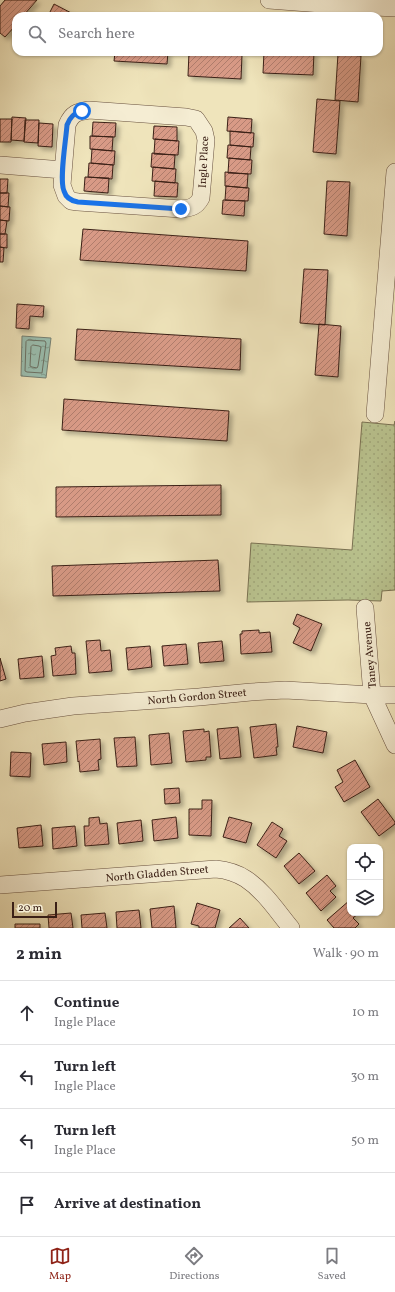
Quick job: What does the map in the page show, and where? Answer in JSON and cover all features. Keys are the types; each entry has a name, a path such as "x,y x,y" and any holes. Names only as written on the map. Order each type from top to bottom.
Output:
{"street":[{"path":"269,0 395,8"},
{"name":"Ingle Place","path":"89,110 193,118 199,122 204,131 206,140 201,198 197,204 188,209 71,201 63,191 63,170 67,125 70,118 76,113 82,111 89,110"},
{"path":"0,166 63,170"},
{"path":"375,414 395,172"},
{"name":"Taney Avenue","path":"365,608 372,695 395,745"},
{"name":"North Gordon Street","path":"0,719 25,712 73,706 251,692 285,690 395,695"},
{"name":"North Gladden Street","path":"0,885 216,869 227,871 246,879 268,900 291,928"}],"green space":[{"path":"395,421 395,590 382,591 381,601 348,600 247,602 251,543 352,550 362,422 394,425"}],"water":[{"path":"22,336 51,338 46,378 21,376"}],"building":[{"path":"5,0 37,0 26,12 12,12 12,29 5,37 0,33 0,6"},
{"path":"54,4 69,12 50,12"},
{"path":"115,56 168,56 167,64 114,61"},
{"path":"189,56 242,56 241,79 188,76"},
{"path":"264,56 314,56 313,75 263,73"},
{"path":"338,56 361,56 358,102 335,100"},
{"path":"317,99 340,101 336,154 313,152"},
{"path":"12,117 26,118 24,141 11,140"},
{"path":"228,117 252,119 251,133 227,131"},
{"path":"0,119 12,119 11,142 0,142"},
{"path":"25,120 39,120 38,143 24,142"},
{"path":"93,122 116,123 115,137 92,136"},
{"path":"39,123 53,124 52,147 38,146"},
{"path":"154,126 177,127 177,141 153,139"},
{"path":"230,131 254,133 253,147 230,145"},
{"path":"90,136 113,137 112,151 90,149"},
{"path":"155,139 179,141 178,155 154,154"},
{"path":"228,145 251,147 250,160 227,158"},
{"path":"92,149 115,151 114,165 91,163"},
{"path":"152,153 175,155 174,169 151,167"},
{"path":"229,158 252,160 251,174 228,173"},
{"path":"89,163 113,165 112,179 88,177"},
{"path":"153,167 176,169 175,183 152,181"},
{"path":"225,172 248,174 247,188 225,186"},
{"path":"85,177 109,178 108,193 84,191"},
{"path":"0,179 8,179 7,193 0,193"},
{"path":"155,181 178,183 177,197 154,196"},
{"path":"327,181 350,182 347,236 324,234"},
{"path":"226,186 249,188 248,201 225,200"},
{"path":"0,193 9,193 8,207 0,206"},
{"path":"223,200 245,201 244,216 222,214"},
{"path":"0,206 10,207 9,221 0,220"},
{"path":"0,220 7,221 5,234 0,234"},
{"path":"83,229 248,241 246,271 80,260"},
{"path":"0,234 7,234 7,248 0,247"},
{"path":"0,247 4,248 3,262 0,262"},
{"path":"304,269 328,270 325,325 300,323"},
{"path":"17,304 44,306 43,317 30,316 29,329 16,328"},
{"path":"319,324 341,326 338,377 315,375"},
{"path":"77,329 241,339 240,370 75,360"},
{"path":"64,399 229,411 227,441 62,430"},
{"path":"221,485 221,515 56,517 56,487"},
{"path":"218,560 220,591 53,596 52,566"},
{"path":"297,614 322,624 311,651 293,643 300,628 293,624"},
{"path":"259,630 259,633 270,632 272,652 241,654 240,634 242,634 242,631"},
{"path":"100,640 101,651 110,650 112,671 89,673 86,641"},
{"path":"222,641 224,661 200,663 198,643"},
{"path":"186,644 188,664 164,666 162,646"},
{"path":"71,646 72,653 75,653 76,674 53,676 51,656 56,655 55,648"},
{"path":"150,646 152,667 128,670 126,648"},
{"path":"42,656 44,677 20,679 18,659"},
{"path":"0,658 6,679 0,681"},
{"path":"276,724 278,747 276,747 277,755 254,758 250,727"},
{"path":"297,726 327,732 323,753 293,747"},
{"path":"238,727 241,757 220,759 217,729"},
{"path":"204,729 204,732 209,731 211,757 206,757 206,760 186,762 183,731"},
{"path":"169,733 172,763 151,765 149,735"},
{"path":"135,737 137,766 117,767 114,738"},
{"path":"100,739 101,759 98,760 99,770 80,772 76,741"},
{"path":"66,742 67,762 44,765 42,744"},
{"path":"11,752 31,753 30,777 10,776"},
{"path":"355,760 370,787 344,802 335,787 343,782 337,770"},
{"path":"179,788 180,803 165,804 164,789"},
{"path":"378,799 395,822 395,824 379,836 361,812"},
{"path":"202,800 212,800 211,836 189,835 189,809 202,809"},
{"path":"99,817 100,824 107,823 109,844 85,846 84,826 89,826 89,818"},
{"path":"176,817 178,838 154,841 152,820"},
{"path":"229,817 252,823 246,843 223,837"},
{"path":"141,820 143,841 119,844 117,823"},
{"path":"272,822 283,829 279,836 287,841 276,858 257,845"},
{"path":"41,825 43,846 19,848 17,828"},
{"path":"75,826 77,846 53,849 52,828"},
{"path":"299,853 315,871 299,884 284,866"},
{"path":"327,875 336,886 330,891 336,897 321,911 306,893"},
{"path":"197,903 220,910 215,928 199,928 199,926 191,924"},
{"path":"347,903 347,916 355,916 353,918 359,924 355,928 334,928 327,920"},
{"path":"174,906 176,928 152,928 150,909"},
{"path":"139,910 141,928 117,928 116,912"},
{"path":"71,913 73,928 49,928 48,915"},
{"path":"105,913 107,928 82,928 81,915"},
{"path":"240,918 249,928 229,928"},
{"path":"15,924 40,924 40,928 15,928"}],"route":[{"path":"82,111 76,113 70,118 67,125 62,185 63,191 71,201 181,209"}]}
